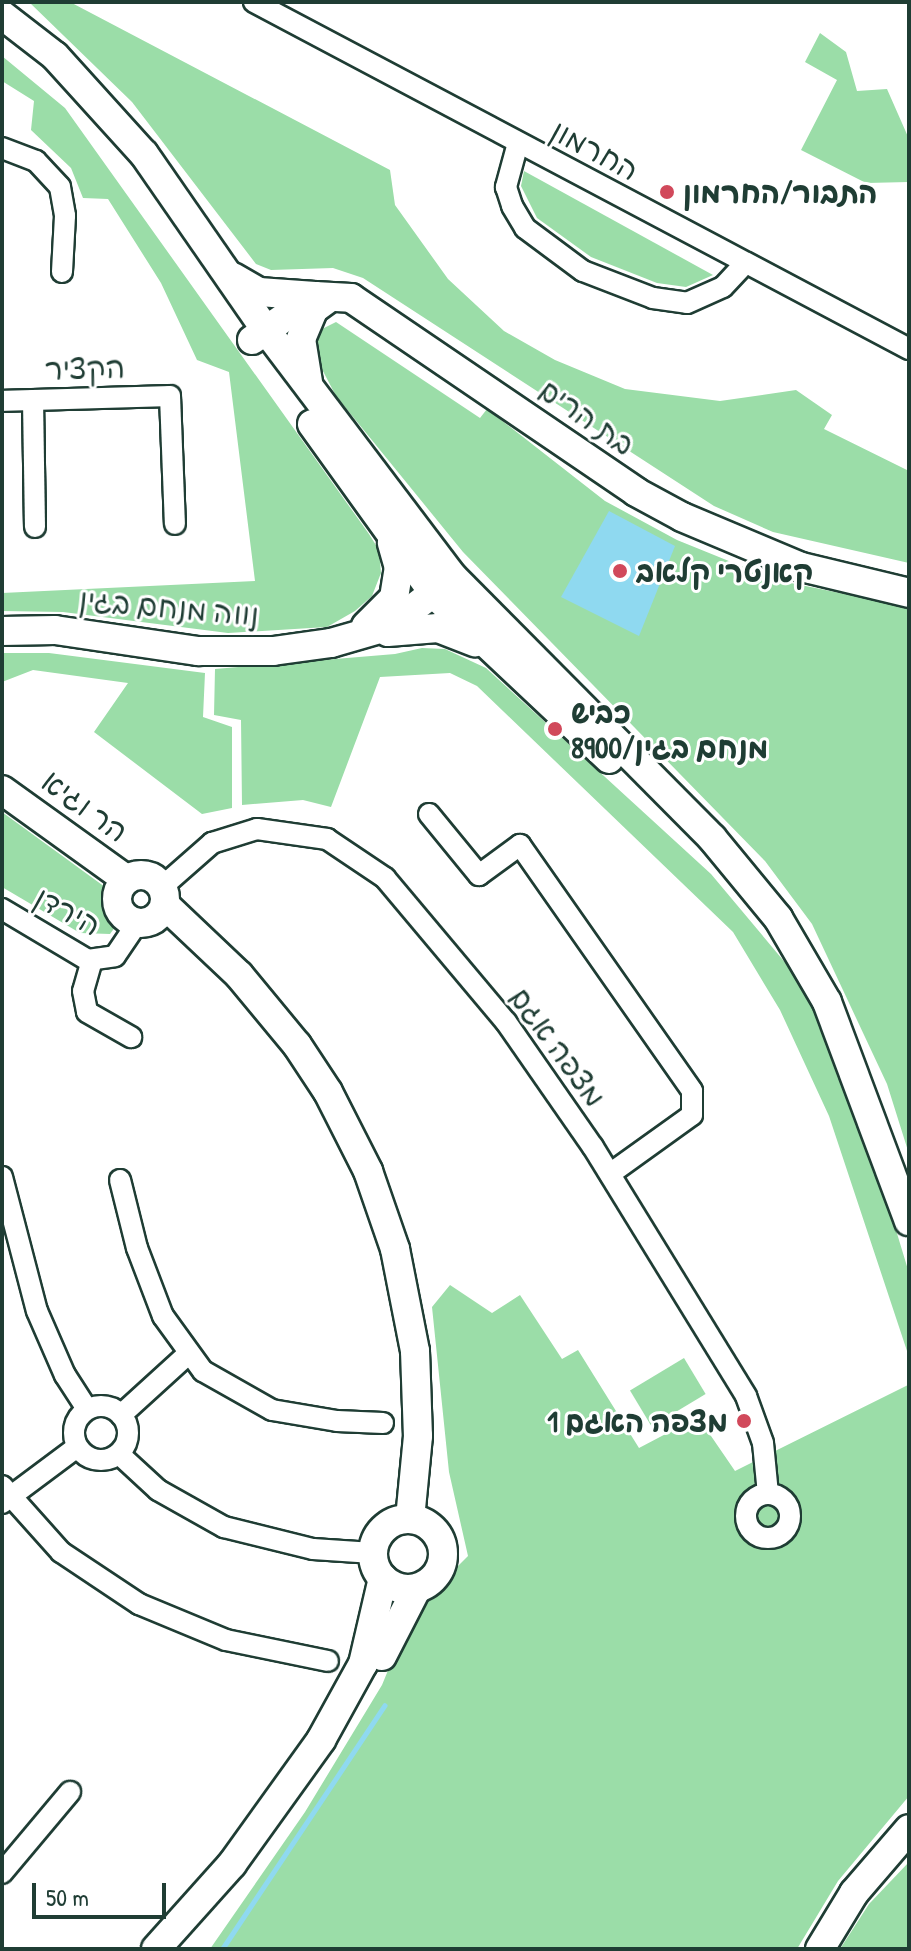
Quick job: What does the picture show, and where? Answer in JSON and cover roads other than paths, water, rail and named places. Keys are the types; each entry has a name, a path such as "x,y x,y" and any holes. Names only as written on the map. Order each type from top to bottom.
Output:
{"main road":[{"path":"2,15 55,56 144,154 224,270 259,335 313,394 444,586 517,675 752,895 813,978"},
{"path":"55,56 259,335 381,520 444,586 712,838 778,918 813,978 845,1047 909,1221"},
{"path":"224,270 259,292 329,296"},
{"path":"259,335 329,296"},
{"path":"313,394 301,356 305,326 329,296"},
{"name":"בת הרים","path":"329,296 370,308 610,475 682,517 801,567 909,593"},
{"path":"331,643 376,622 394,598 399,568 381,520"},
{"name":"נווה מנחם בגין","path":"2,631 55,630 239,653 331,643 364,636 390,626 444,586"},
{"path":"364,636 419,627 455,632 517,675"},
{"name":"הר וגיא","path":"2,790 126,879"},
{"path":"163,896 156,918 137,923 126,918 117,904 118,888 126,879 146,874 239,975 297,1045 328,1092 368,1171 395,1249 415,1351 418,1436 410,1519"},
{"path":"156,1949 232,1864 321,1740 363,1664 378,1566 379,1534 391,1524 410,1519 430,1527 443,1553 436,1575 417,1588 347,1728 308,1790 181,1949"},
{"path":"378,1566 402,1589 417,1588"},
{"path":"820,1949 854,1893 909,1829"}],"street":[{"name":"החרמון","path":"254,2 909,349"},
{"path":"518,143 506,187 512,206 525,228 583,271 653,298 687,303 723,287 745,263"},
{"path":"2,148 36,161 60,187 65,216 62,272"},
{"name":"הקציר","path":"2,401 170,396 175,524"},
{"path":"33,400 35,527"},
{"path":"429,814 479,875 520,845 692,1091 692,1115 610,1174"},
{"name":"מצפה אגם","path":"163,896 202,848 257,829 304,831 348,849 385,878 506,1022 610,1174 746,1396 763,1443 768,1494"},
{"name":"הירדן","path":"2,909 92,960 115,956 137,923"},
{"path":"92,960 83,991 87,1012 131,1037"},
{"path":"2,1177 47,1339 87,1409"},
{"path":"120,1180 149,1282 188,1354 224,1386 272,1410 337,1421 383,1423"},
{"path":"121,1415 188,1354"},
{"path":"107,1406 121,1415 128,1431 119,1454 96,1461 77,1447 74,1426 87,1409 107,1406"},
{"path":"77,1447 5,1495 61,1552 139,1604 226,1640 328,1661"},
{"path":"119,1454 158,1490 224,1527 378,1566"},
{"path":"2,1873 70,1792"}],"water":[{"name":"קאנטרי קלאב","path":"609,511 675,546 639,636 561,597"}],"waterway":[{"path":"222,1949 385,1705"}],"place":[{"name":"התבור/החרמון","path":"667,192"},
{"name":"קאנטרי קלאב","path":"620,571"},
{"name":"כביש 8900/מנחם בגין","path":"555,729"},
{"name":"מצפה האגם 1","path":"744,1421"}]}
